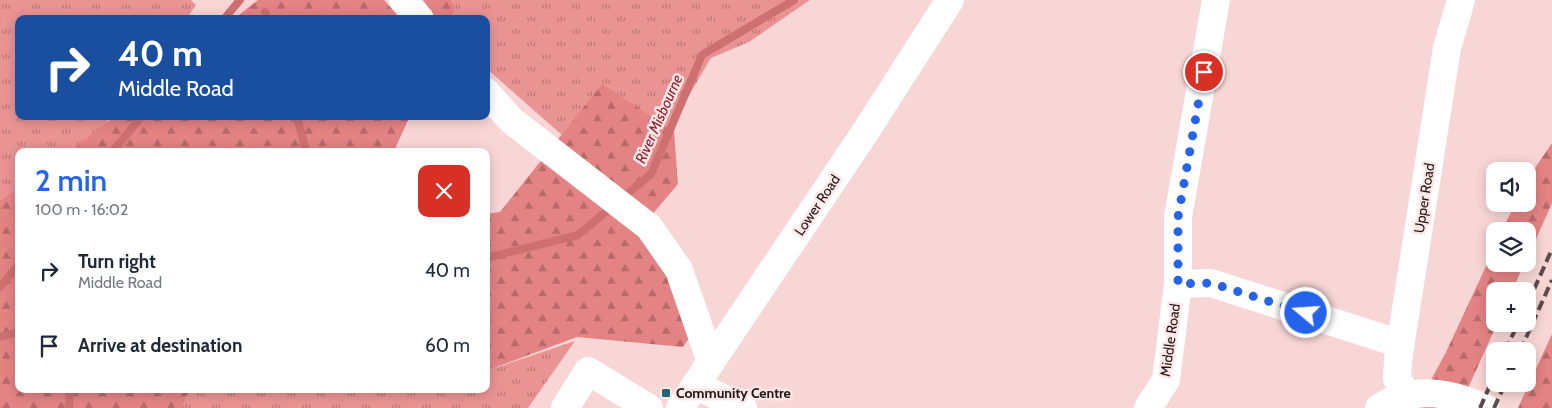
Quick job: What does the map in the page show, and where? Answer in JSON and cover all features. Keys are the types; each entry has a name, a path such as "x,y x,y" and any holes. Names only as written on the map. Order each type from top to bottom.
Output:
{"street":[{"path":"402,0 416,15"},
{"name":"Lower Road","path":"680,408 864,134 950,0"},
{"name":"Middle Road","path":"1148,408 1166,380 1178,284 1178,217 1216,0"},
{"name":"Upper Road","path":"1406,396 1397,379 1398,360 1447,48 1461,0"},
{"path":"490,96 511,120 649,227 680,270 711,362"},
{"path":"1178,284 1211,283 1401,344"},
{"path":"566,408 588,371 649,408"},
{"path":"695,385 743,408"},
{"path":"1379,408 1406,396 1432,392 1470,401 1485,408"}],"green space":[{"path":"0,0 191,0 196,5 189,15 15,15 15,120 108,120 104,126 74,148 15,148 15,190 0,200"},
{"path":"258,0 384,0 397,15 239,15"},
{"path":"423,0 451,0 456,7 453,15 433,15"},
{"path":"451,0 810,0 749,42 711,58 685,102 674,131 602,85 562,135 490,72 490,15 453,15 456,7"},
{"path":"602,84 674,131 678,184 645,223 698,325 683,347 577,337 490,370 490,213 500,212"},
{"path":"110,120 408,120 395,148 74,148"},
{"path":"1552,143 1552,203 1536,239 1536,222 1506,222 1511,212 1536,212 1536,166"},
{"path":"15,190 15,393 188,393 182,408 0,408 0,200"},
{"path":"1486,266 1486,272 1520,272 1516,282 1486,282 1486,332 1493,332 1489,342 1486,342 1486,348 1459,408 1416,408 1446,352"},
{"path":"1552,334 1552,408 1518,408 1525,392 1536,392 1536,369"},
{"path":"575,341 528,408 182,408 188,393 490,393 490,370"}],"waterway":[{"name":"River Misbourne","path":"227,15 240,0"},
{"name":"River Misbourne","path":"490,257 578,235 651,174 702,55 794,0"},
{"name":"River Misbourne","path":"115,148 139,120"},
{"path":"298,120 305,148"},
{"name":"River Misbourne","path":"0,287 15,269"},
{"path":"0,337 15,333"},
{"name":"River Misbourne","path":"69,408 70,393"}],"railway":[{"path":"1536,285 1552,249"},
{"path":"1524,342 1552,280"},
{"path":"1509,342 1514,332"},
{"path":"1480,408 1487,392"},
{"path":"1494,408 1501,392"}],"place":[{"name":"Community Centre","path":"666,393"}],"route":[{"path":"1204,72 1178,217 1178,284 1211,283 1306,313"}]}
